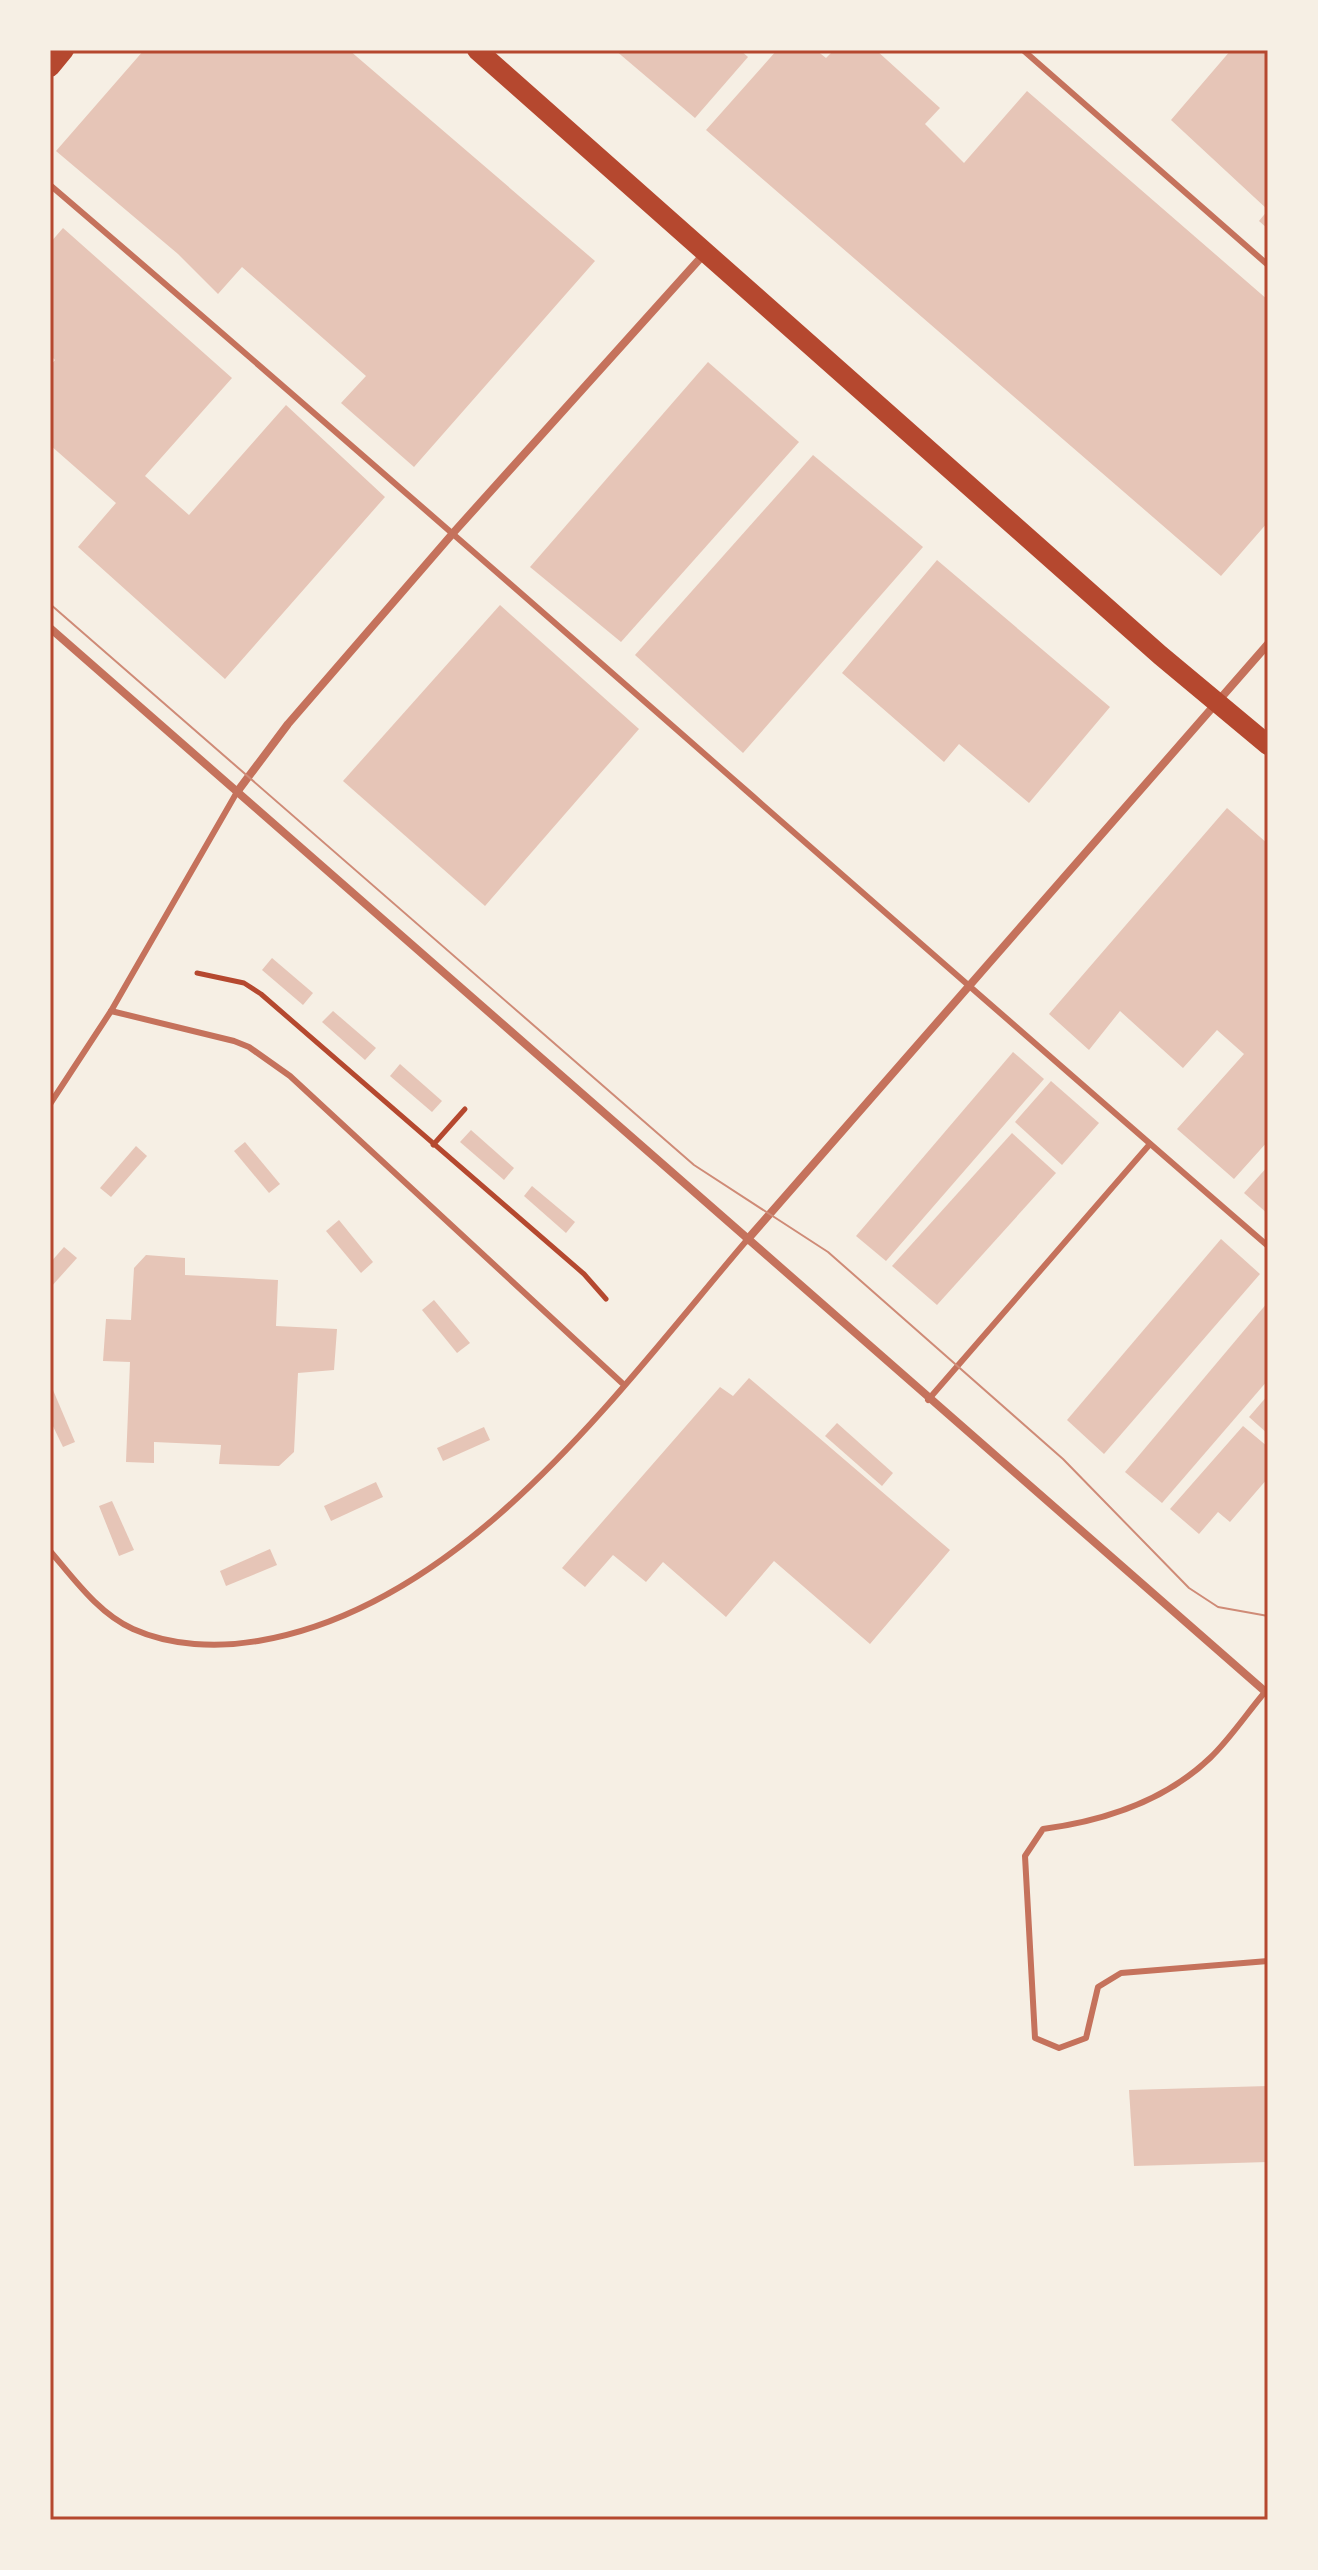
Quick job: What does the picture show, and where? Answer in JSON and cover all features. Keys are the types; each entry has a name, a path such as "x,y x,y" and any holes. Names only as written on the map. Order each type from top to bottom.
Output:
{"main road":[{"path":"50,67 64,50"},
{"path":"477,50 1268,745"}],"street":[{"path":"237,792 288,724 454,532 705,252"},
{"path":"50,628 928,1400 1267,1691"},
{"path":"747,1240 1268,644"}],"lane":[{"path":"1023,50 1268,265"},
{"path":"50,185 454,532 968,987 1268,1246"},
{"path":"50,1104 111,1011 237,792"},
{"path":"111,1011 234,1041 249,1047 290,1076 622,1383"},
{"path":"928,1400 1150,1144"},
{"path":"50,1551 105,1611 130,1628 157,1638 189,1644 236,1645 301,1634 367,1604 435,1564 511,1504 557,1460 747,1240"},
{"path":"1267,1691 1211,1757 1176,1786 1093,1822 1043,1829 1025,1856 1035,2038 1059,2048 1086,2038 1098,1987 1121,1973 1268,1961"}],"path":[{"path":"197,973 244,983 261,994 584,1274 606,1299"},
{"path":"433,1145 465,1109"}],"building":[{"path":"144,50 349,50 595,261 414,467 341,403 366,376 242,267 218,294 178,254 56,151"},
{"path":"615,50 740,50 748,57 695,118"},
{"path":"777,50 816,50 826,58 834,50 876,50 940,108 925,124 964,163 1027,91 1268,300 1268,522 1221,576 706,130"},
{"path":"1231,50 1268,50 1268,210 1171,120"},
{"path":"1268,210 1268,229 1259,221"},
{"path":"63,228 232,378 145,476 189,515 286,405 385,497 225,679 78,547 116,503 50,445 50,366 55,360 50,355 50,243"},
{"path":"708,362 799,442 621,642 530,567"},
{"path":"813,455 923,547 743,753 635,655"},
{"path":"937,560 1110,707 1029,803 959,744 944,762 842,673"},
{"path":"500,605 639,729 485,906 343,781"},
{"path":"1227,808 1268,844 1268,1141 1234,1179 1177,1129 1244,1054 1217,1030 1183,1068 1120,1011 1089,1050 1049,1014"},
{"path":"272,958 313,993 303,1005 262,970"},
{"path":"333,1011 376,1048 365,1060 322,1022"},
{"path":"1013,1052 1044,1079 886,1261 856,1236"},
{"path":"400,1064 442,1101 432,1112 390,1076"},
{"path":"1051,1081 1099,1123 1062,1165 1015,1122"},
{"path":"471,1130 514,1168 504,1180 460,1142"},
{"path":"1012,1133 1056,1173 937,1305 892,1266"},
{"path":"245,1142 280,1184 269,1193 234,1151"},
{"path":"136,1146 147,1156 111,1197 100,1188"},
{"path":"1268,1166 1268,1214 1244,1193"},
{"path":"532,1186 575,1222 566,1233 524,1196"},
{"path":"339,1220 373,1262 361,1273 326,1231"},
{"path":"1221,1239 1260,1274 1104,1454 1067,1420"},
{"path":"64,1247 77,1258 50,1288 50,1263"},
{"path":"146,1255 185,1258 185,1275 278,1280 276,1326 337,1329 334,1370 298,1373 294,1452 279,1466 219,1464 221,1445 154,1442 154,1463 126,1462 130,1362 103,1361 106,1319 131,1320 134,1268"},
{"path":"434,1300 470,1343 457,1353 422,1310"},
{"path":"1268,1302 1268,1380 1162,1503 1125,1472"},
{"path":"749,1378 950,1550 870,1644 774,1561 726,1617 663,1562 646,1582 613,1555 585,1587 562,1568 720,1387 733,1396"},
{"path":"53,1390 75,1442 63,1447 50,1420"},
{"path":"1268,1395 1268,1434 1249,1417"},
{"path":"837,1423 893,1473 882,1486 825,1436"},
{"path":"1243,1426 1268,1447 1268,1478 1230,1522 1218,1512 1199,1534 1170,1509"},
{"path":"484,1427 490,1440 443,1461 437,1448"},
{"path":"376,1482 383,1497 331,1521 324,1506"},
{"path":"112,1501 134,1550 119,1556 99,1506"},
{"path":"270,1549 277,1565 226,1586 220,1571"},
{"path":"1268,2086 1268,2162 1134,2166 1129,2090"}],"tram line":[{"path":"50,604 694,1165 828,1252 1063,1459 1189,1588 1218,1607 1268,1616"}]}
